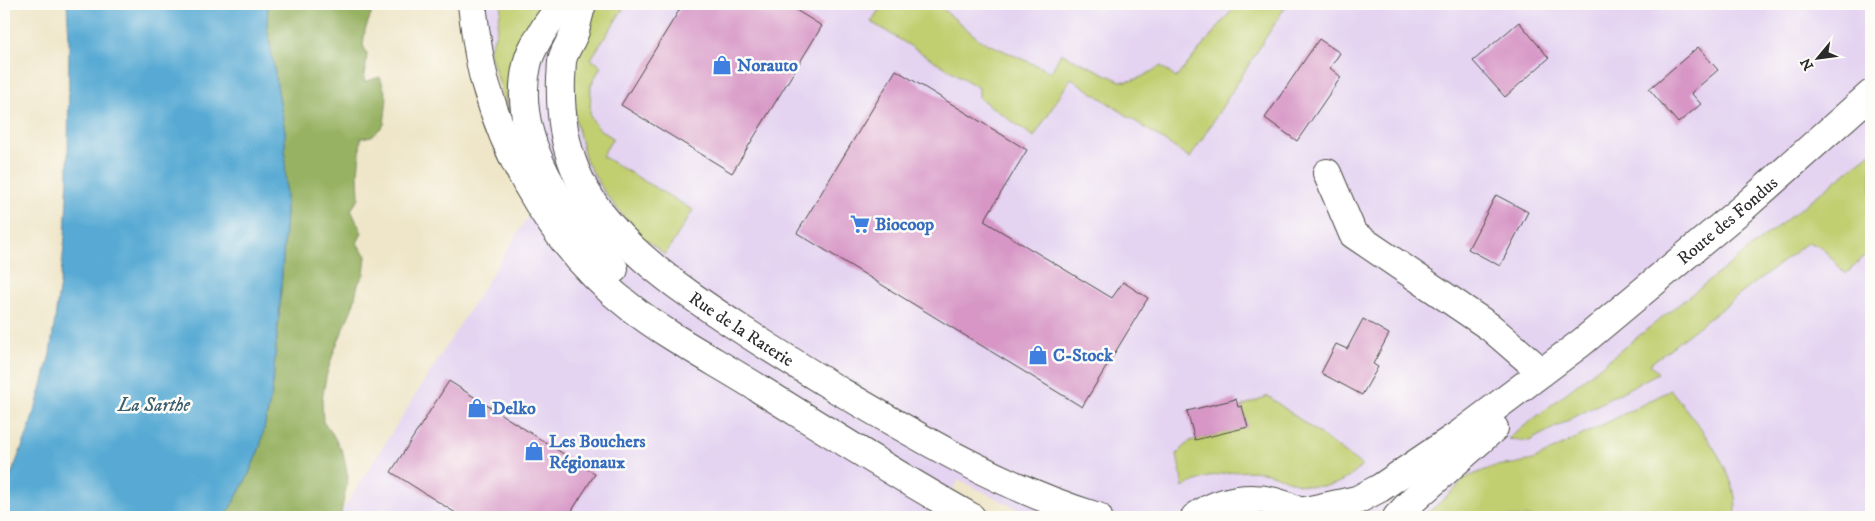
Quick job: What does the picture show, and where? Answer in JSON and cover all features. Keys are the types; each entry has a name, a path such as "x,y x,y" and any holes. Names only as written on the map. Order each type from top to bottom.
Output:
{"street":[{"path":"472,4 485,80 497,121 510,151 530,189 549,218 573,252 600,280 629,307 677,339 971,517"},
{"path":"564,4 554,13 533,46 527,64 524,79 526,121 540,160 563,206 596,250 655,309"},
{"name":"Rue de la Raterie","path":"582,4 574,32 562,59 560,97 564,133 575,169 585,191 605,219 631,246 676,285 710,309 792,363 892,422 963,462 1028,491 1098,517"},
{"name":"Route des Fondus","path":"1304,515 1358,500 1380,488 1461,433 1581,343 1744,207 1871,94"},
{"path":"1327,173 1353,234 1490,326 1542,372"},
{"name":"Route des Fondus","path":"1397,517 1445,471 1486,436 1581,343"},
{"path":"1195,517 1214,506 1234,500 1247,499 1272,501 1304,515"}],"shaded area":[{"path":"472,4 1871,4 1871,517 1034,517 959,480 933,517 348,517 341,513 538,201"}],"green space":[{"path":"268,4 375,4 365,30 363,45 367,54 364,82 380,77 387,98 384,125 372,136 361,138 358,174 359,198 351,210 362,233 357,243 366,256 364,274 358,284 353,306 334,351 326,377 322,400 323,422 332,433 343,453 348,478 341,513 343,517 225,517 248,476 260,447 272,392 280,304 286,212 285,132 267,27"},
{"path":"502,4 546,4 519,50 509,75 507,100 509,115 516,138 489,50 496,33"},
{"path":"598,4 626,4 591,59 601,66 591,85 590,116 599,129 613,138 602,156 693,210 665,255 634,230 605,193 586,161 576,121 571,72 580,45"},
{"path":"880,4 937,4 980,40 1051,72 1061,53 1120,81 1126,81 1142,77 1161,66 1176,78 1237,4 1287,4 1190,158 1071,78 1034,137 979,98 979,88 871,22 882,5"},
{"path":"1871,153 1871,249 1846,274 1822,248 1808,242 1650,364 1658,373 1529,441 1508,439"},
{"path":"1671,390 1704,433 1725,467 1736,501 1735,517 1423,517 1456,488 1463,479 1495,466 1533,460"},
{"path":"1268,396 1363,466 1339,482 1322,486 1304,485 1262,472 1242,471 1201,479 1183,487 1177,454 1190,441 1247,427 1242,406"}],"water":[{"name":"La Sarthe","path":"67,4 268,4 267,27 285,131 286,212 280,304 272,392 260,447 248,476 225,517 4,517 4,492 28,432 50,354 60,283 65,237 68,175 69,38"}],"building":[{"name":"Norauto","path":"683,4 786,4 822,26 732,173 621,105"},
{"path":"1519,22 1549,58 1505,97 1473,61"},
{"path":"1319,39 1340,53 1330,68 1341,77 1297,141 1265,118"},
{"path":"1698,47 1718,70 1691,93 1701,104 1678,123 1649,89"},
{"path":"896,70 1027,150 984,221 1112,298 1123,282 1148,298 1082,407 797,233"},
{"path":"1496,195 1528,212 1500,266 1468,249"},
{"path":"1363,319 1389,334 1373,364 1378,367 1362,395 1321,373 1336,344 1347,349"},
{"path":"449,381 595,474 568,517 462,517 391,472"},
{"path":"1236,399 1238,407 1242,406 1248,427 1195,440 1187,411"}],"place":[{"name":"Norauto","path":"722,65"},
{"name":"Biocoop","path":"860,224"},
{"name":"C-Stock","path":"1038,355"},
{"name":"Delko","path":"477,408"},
{"name":"Les Bouchers Régionaux","path":"534,451"}]}
